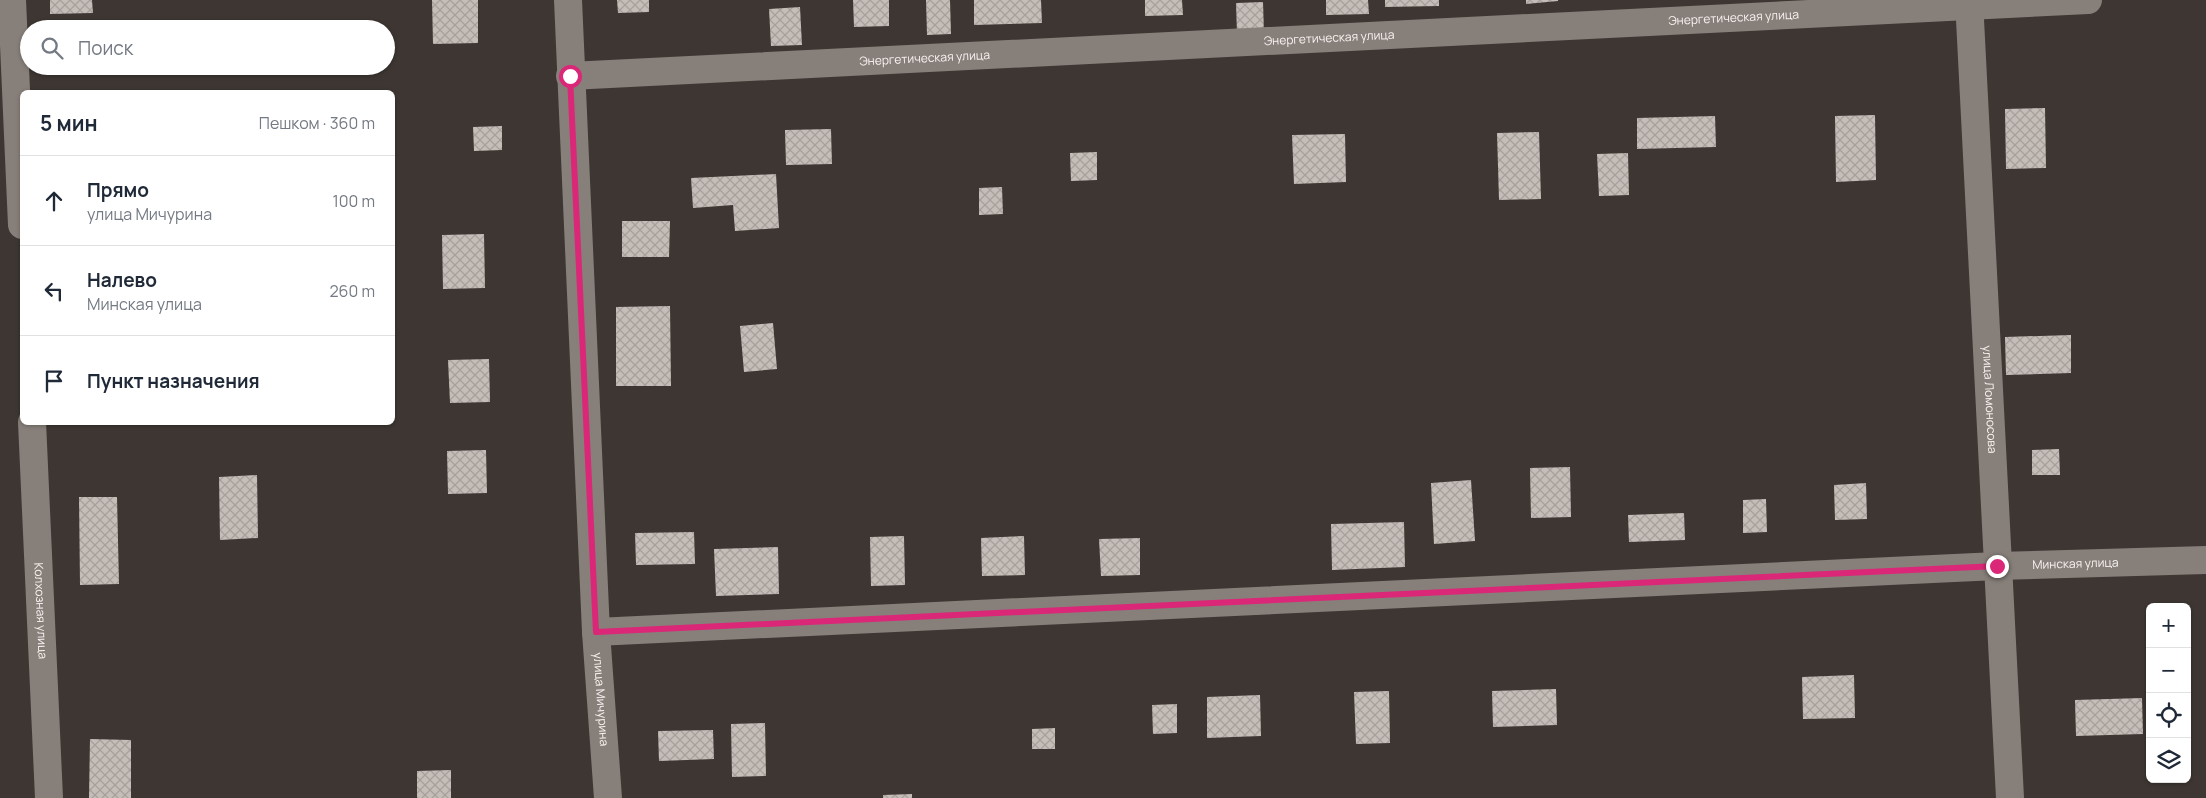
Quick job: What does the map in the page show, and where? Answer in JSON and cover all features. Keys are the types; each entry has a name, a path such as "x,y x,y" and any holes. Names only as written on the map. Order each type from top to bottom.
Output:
{"street":[{"path":"12,0 20,180"},
{"name":"улица Мичурина","path":"568,0 596,632 608,798"},
{"name":"Энергетическая улица","path":"570,76 1969,2 2088,0"},
{"name":"улица Ломоносова","path":"1969,2 2010,798"},
{"name":"Колхозная улица","path":"32,425 49,798"},
{"name":"Минская улица","path":"596,632 1997,566 2206,560"}],"building":[{"path":"50,0 92,0 93,13 50,14"},
{"path":"432,0 478,0 478,43 433,44"},
{"path":"617,0 649,0 649,12 618,13"},
{"path":"853,0 889,0 889,26 854,27"},
{"path":"926,0 950,0 951,34 927,35"},
{"path":"974,0 1041,0 1042,23 974,25"},
{"path":"1145,0 1182,0 1183,15 1145,16"},
{"path":"1326,0 1368,0 1369,14 1326,15"},
{"path":"1385,0 1439,0 1439,6 1385,7"},
{"path":"1526,0 1558,0 1558,1 1526,4"},
{"path":"1263,2 1264,33 1237,34 1236,3"},
{"path":"800,7 802,45 771,46 769,9"},
{"path":"2045,108 2046,168 2006,169 2005,109"},
{"path":"1875,115 1876,180 1836,182 1835,116"},
{"path":"1715,116 1716,147 1637,149 1637,118"},
{"path":"502,126 502,150 474,151 473,127"},
{"path":"831,129 832,164 786,165 785,130"},
{"path":"1539,132 1541,199 1499,200 1497,133"},
{"path":"1345,134 1346,182 1294,184 1292,135"},
{"path":"1097,152 1097,180 1071,181 1070,153"},
{"path":"1628,153 1629,195 1599,196 1597,154"},
{"path":"776,174 779,228 735,231 733,205 693,208 691,178"},
{"path":"1002,187 1003,214 979,215 979,188"},
{"path":"622,221 670,221 669,257 622,257"},
{"path":"484,234 485,288 443,289 442,235"},
{"path":"670,306 671,386 616,386 616,307"},
{"path":"773,323 777,369 744,372 740,326"},
{"path":"2071,335 2071,373 2006,375 2005,337"},
{"path":"489,359 490,402 450,403 448,360"},
{"path":"2059,449 2060,475 2032,475 2032,450"},
{"path":"486,450 487,493 448,494 447,451"},
{"path":"1570,467 1571,517 1531,518 1530,468"},
{"path":"257,475 258,538 220,540 219,477"},
{"path":"1471,480 1475,541 1434,544 1431,483"},
{"path":"1866,483 1867,519 1835,520 1834,485"},
{"path":"79,497 117,497 119,584 80,585"},
{"path":"1766,499 1767,532 1743,533 1743,500"},
{"path":"1684,513 1685,540 1629,542 1628,515"},
{"path":"1404,522 1405,567 1332,570 1331,524"},
{"path":"694,532 695,564 636,565 635,533"},
{"path":"904,536 905,585 871,586 870,537"},
{"path":"1024,536 1025,575 982,576 981,538"},
{"path":"1140,538 1140,575 1101,576 1099,539"},
{"path":"778,547 779,594 716,596 714,549"},
{"path":"1854,675 1855,718 1803,719 1802,677"},
{"path":"1556,689 1557,725 1493,727 1492,691"},
{"path":"1389,691 1390,743 1356,744 1354,692"},
{"path":"1260,695 1261,736 1207,738 1207,697"},
{"path":"2142,698 2143,734 2076,736 2075,700"},
{"path":"1177,704 1177,733 1153,734 1152,705"},
{"path":"765,723 766,776 732,777 731,724"},
{"path":"1055,728 1055,749 1032,749 1032,729"},
{"path":"713,730 714,759 659,761 658,731"},
{"path":"90,739 131,740 131,798 89,798"},
{"path":"451,770 451,798 417,798 417,771"},
{"path":"912,794 912,798 883,798 883,795"}],"route":[{"path":"570,76 596,632 1997,566"}]}
